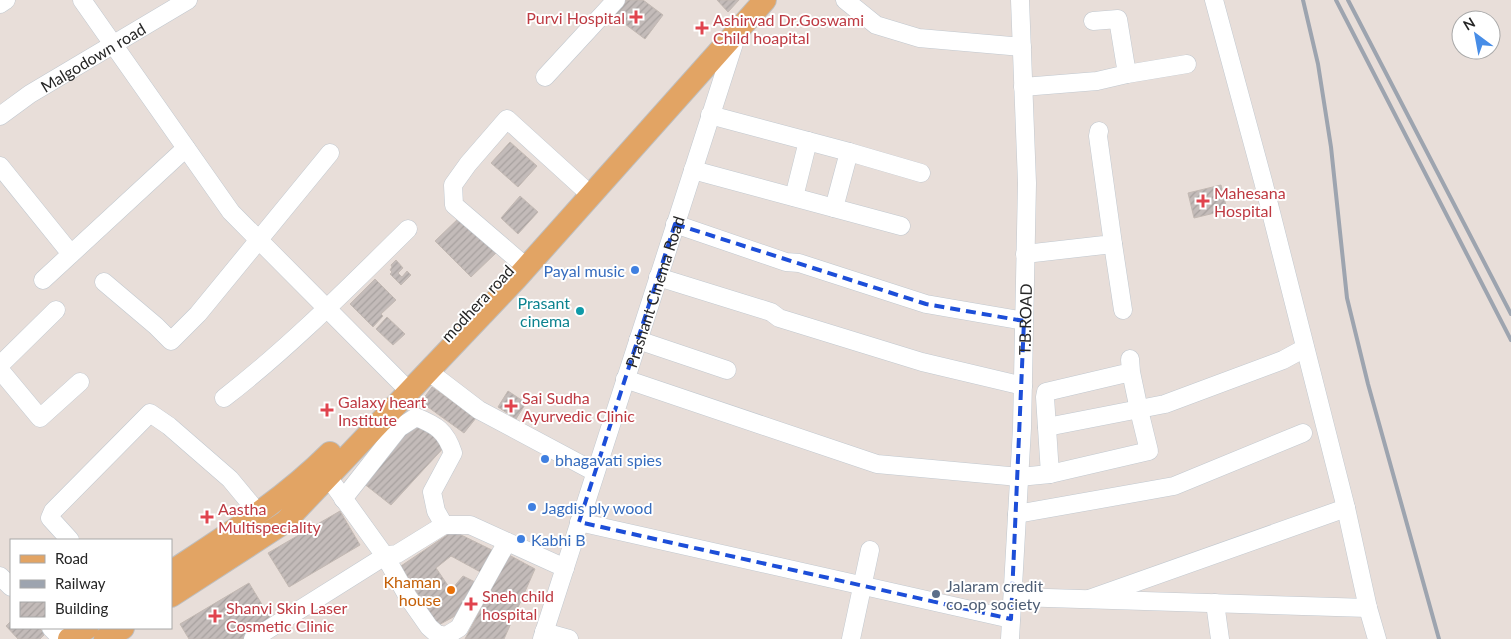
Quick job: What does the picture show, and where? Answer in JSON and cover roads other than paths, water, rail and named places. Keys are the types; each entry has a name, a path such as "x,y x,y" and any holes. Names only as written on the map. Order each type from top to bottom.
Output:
{"main road":[{"name":"modhera road","path":"172,571 259,514 311,472 405,387 752,0"},
{"path":"172,595 285,522 328,477 405,387 428,371 516,279 765,0"},
{"path":"69,639 85,629"},
{"path":"106,639 121,629"}],"street":[{"path":"0,4 6,0"},
{"path":"82,0 231,212 405,387"},
{"name":"Malgodown road","path":"0,116 30,94 188,0"},
{"path":"545,77 616,0"},
{"path":"844,0 876,25 919,38 1022,47"},
{"name":"T.B.ROAD","path":"1010,639 1023,391 1026,183 1020,0"},
{"path":"1214,0 1263,181 1346,508 1368,608 1377,639"},
{"path":"1093,21 1118,19 1127,74"},
{"name":"Prashant Cinema Road","path":"543,636 738,29"},
{"path":"1023,87 1097,81 1187,64"},
{"path":"710,115 921,172"},
{"path":"518,260 454,205 452,185 507,119 583,188"},
{"path":"1099,131 1098,136 1113,244 1124,310"},
{"path":"794,197 808,141"},
{"path":"43,280 186,148"},
{"path":"834,208 849,152"},
{"path":"104,282 171,341 198,314 330,153"},
{"path":"0,166 71,254"},
{"path":"693,170 901,226"},
{"path":"675,224 786,262 799,263 926,304 1024,321"},
{"path":"224,398 254,374 327,308 408,228"},
{"path":"1025,254 1113,244"},
{"path":"625,379 877,464 1019,477 1050,474 1149,451 1138,410 1131,366 1046,392 1023,391 779,318 771,312 658,277"},
{"path":"0,366 56,310"},
{"path":"638,340 727,370"},
{"path":"1047,427 1165,404 1283,360 1305,348"},
{"path":"0,370 40,418 80,382"},
{"path":"428,371 480,410 595,472"},
{"path":"1046,392 1050,474"},
{"path":"69,539 50,518 54,511 150,413 169,426 230,479 259,514"},
{"path":"343,499 399,428 416,417 433,424 448,439 453,452 432,492 436,511 444,525"},
{"path":"1017,514 1174,486 1303,433"},
{"path":"328,477 385,556 408,597 429,627 437,634 446,638 459,628 507,542"},
{"path":"1089,599 1346,508"},
{"path":"579,522 1011,619"},
{"path":"253,639 385,556 397,554 444,525 470,524 565,568"},
{"path":"852,639 870,550"},
{"path":"0,576 10,586"},
{"path":"1012,597 1368,608"},
{"path":"1215,603 1220,639"},
{"path":"52,629 62,639"},
{"path":"543,636 569,639"}],"railway":[{"path":"1303,0 1318,64 1331,147 1347,298 1368,384 1439,639"},
{"path":"1336,0 1511,340"},
{"path":"1348,0 1511,314"}],"place":[{"name":"Purvi Hospital","path":"636,17"},
{"name":"Ashirvad Dr.Goswami Child hoapital","path":"702,28"},
{"name":"Mahesana Hospital","path":"1203,201"},
{"name":"Payal music","path":"635,270"},
{"name":"Prasant cinema","path":"580,311"},
{"name":"Sai Sudha Ayurvedic Clinic","path":"511,406"},
{"name":"Galaxy heart Institute","path":"327,410"},
{"name":"bhagavati spies","path":"545,459"},
{"name":"Jagdis ply wood","path":"532,507"},
{"name":"Aastha Multispeciality","path":"207,517"},
{"name":"Kabhi B","path":"521,539"},
{"name":"Khaman house","path":"451,590"},
{"name":"Jalaram credit co-op society","path":"936,594"},
{"name":"Sneh child hospital","path":"471,604"},
{"name":"Shanvi Skin Laser Cosmetic Clinic","path":"215,616"}]}
